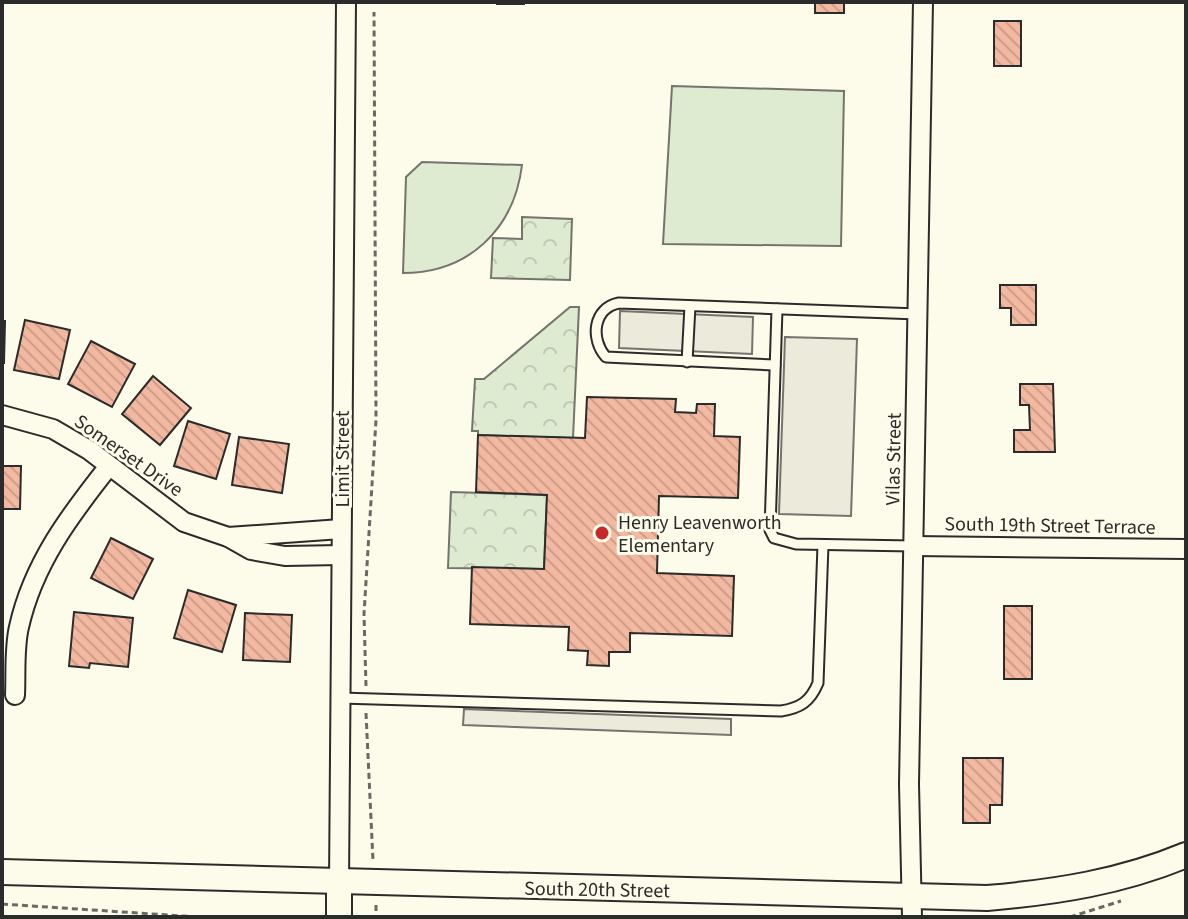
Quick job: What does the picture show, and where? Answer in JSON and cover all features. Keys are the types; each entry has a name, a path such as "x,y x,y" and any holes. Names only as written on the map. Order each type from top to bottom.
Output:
{"main road":[{"name":"South 20th Street","path":"2,872 911,907 1063,892 1142,873 1186,855"},
{"name":"Limit Street","path":"339,883 339,917"}],"street":[{"name":"Limit Street","path":"339,883 346,2"},
{"name":"Vilas Street","path":"911,907 913,546 923,2"},
{"name":"Somerset Drive","path":"2,415 53,429 184,522 228,537 251,550 285,556 341,555"},
{"path":"15,695 18,629 32,584 71,514 109,466"},
{"name":"Somerset Drive","path":"228,537 341,529"},
{"name":"South 19th Street Terrace","path":"913,546 1186,549"}],"lane":[{"path":"775,365 606,357 597,343 598,315 604,308 619,303 918,314"},
{"path":"687,362 690,306"},
{"path":"777,309 770,530 782,541 823,545 913,546"},
{"path":"340,698 796,709 814,693 818,683 823,545"}],"path":[{"path":"374,12 376,420 364,614 370,833 376,917"},
{"path":"2,904 198,917"}],"green space":[{"path":"672,86 844,91 841,246 663,244"},
{"path":"422,162 522,165 509,209 484,243 448,265 403,273 406,177"},
{"path":"522,217 572,219 570,280 491,278 493,238 522,239"},
{"path":"570,307 579,307 573,438 478,435 478,431 472,431 475,379 484,379"},
{"path":"451,492 547,495 544,569 448,568"}],"shaded area":[{"path":"620,311 753,317 752,354 619,348"},
{"path":"785,337 857,339 851,516 779,514"},
{"path":"464,709 731,719 731,735 463,725"}],"building":[{"path":"524,2 524,4 497,4"},
{"path":"815,2 844,2 844,13 815,13"},
{"path":"994,21 1021,21 1021,66 994,66"},
{"path":"1000,285 1036,285 1036,325 1011,325 1011,308 1000,308"},
{"path":"25,320 70,330 59,379 14,370"},
{"path":"2,321 5,321 4,363 2,363"},
{"path":"91,341 135,364 112,407 68,384"},
{"path":"153,376 191,408 160,445 122,414"},
{"path":"1020,384 1053,384 1055,452 1014,452 1014,430 1030,430 1029,405 1020,405"},
{"name":"Henry Leavenworth Elementary","path":"587,397 676,399 675,412 696,413 697,404 715,404 714,436 740,437 738,498 659,496 657,573 734,576 732,636 630,633 630,652 609,652 609,666 587,665 588,651 568,650 569,627 470,624 472,567 544,569 547,495 476,492 478,435 585,438"},
{"path":"188,421 230,434 216,479 174,466"},
{"path":"239,437 289,444 282,493 232,485"},
{"path":"2,466 21,466 20,509 2,509"},
{"path":"111,538 153,559 133,599 91,578"},
{"path":"188,590 236,605 222,652 174,638"},
{"path":"1004,606 1032,606 1032,679 1004,679"},
{"path":"74,612 133,618 128,667 90,663 89,668 69,666"},
{"path":"245,613 292,615 290,662 243,660"},
{"path":"963,758 1003,758 1002,805 990,805 990,823 963,823"}],"place":[{"name":"Henry Leavenworth Elementary","path":"602,533"}]}
